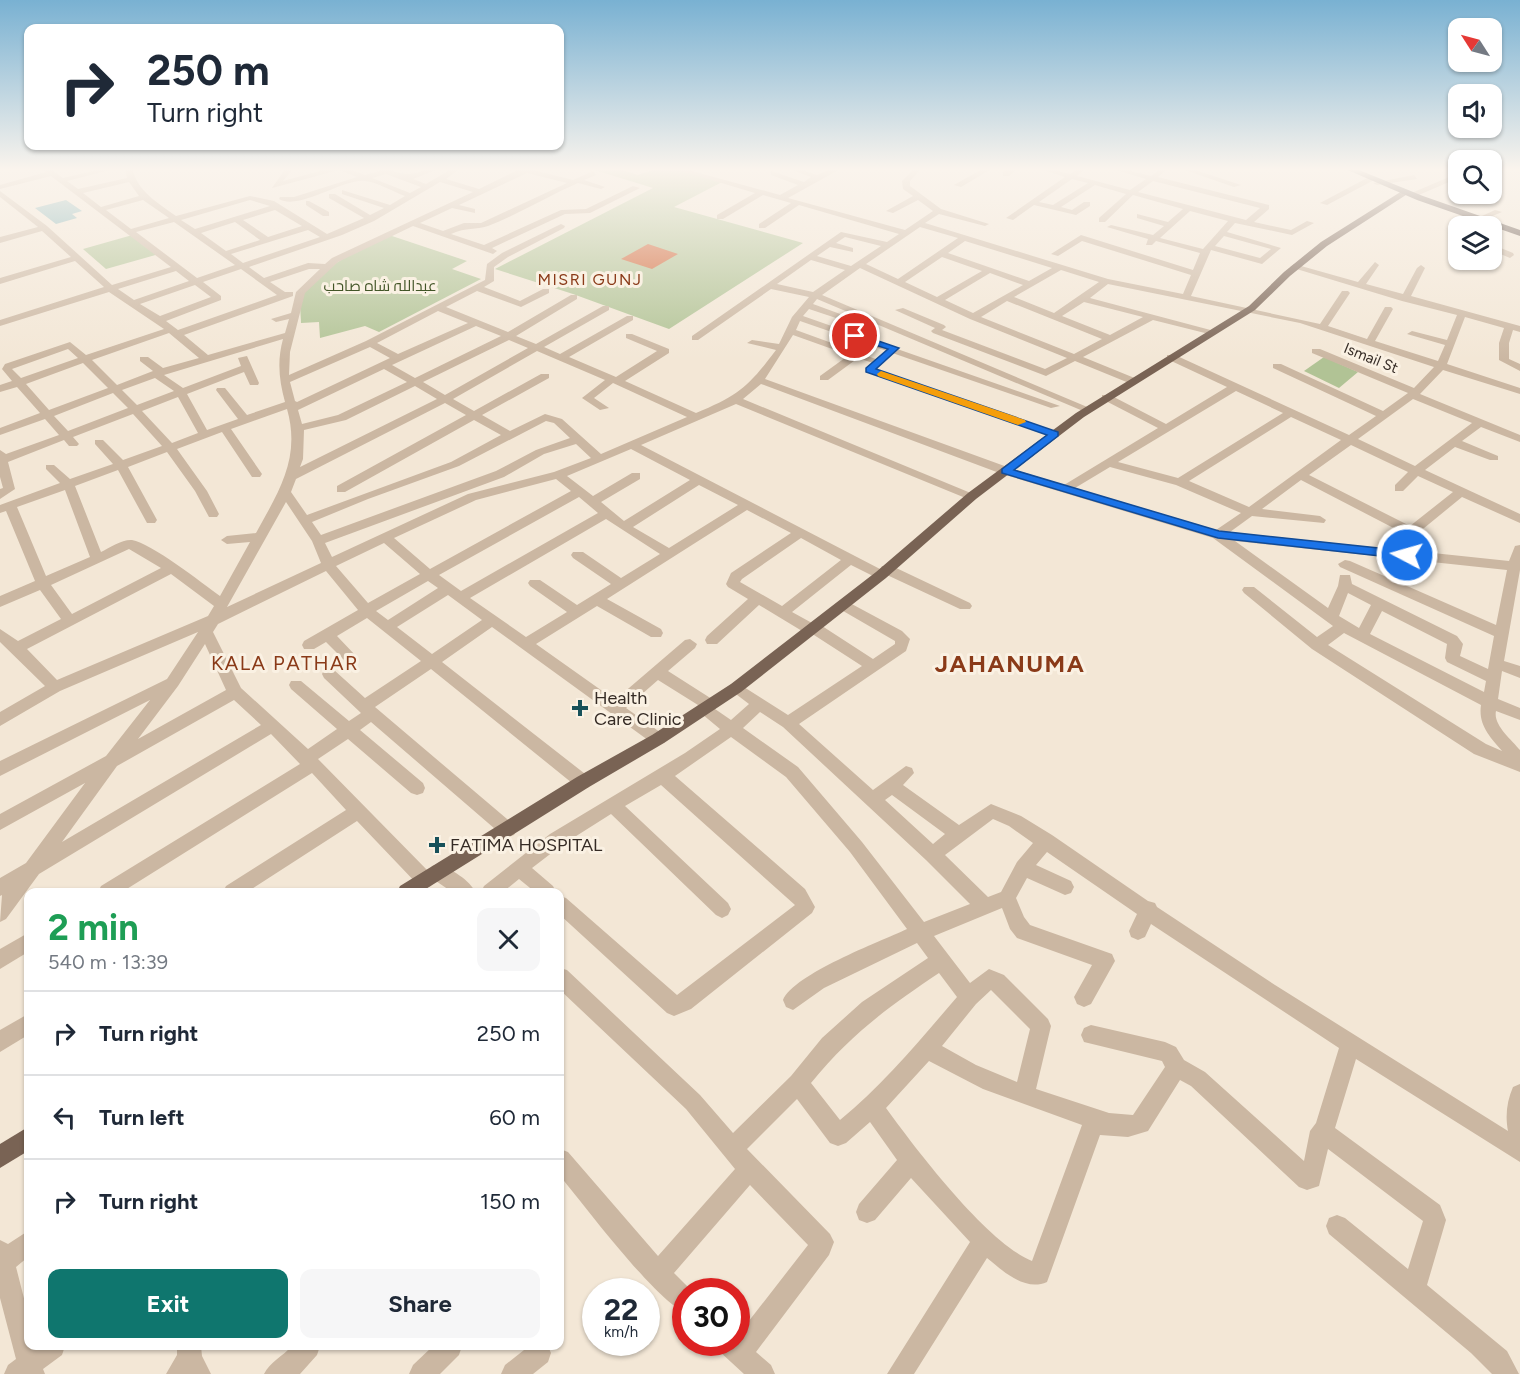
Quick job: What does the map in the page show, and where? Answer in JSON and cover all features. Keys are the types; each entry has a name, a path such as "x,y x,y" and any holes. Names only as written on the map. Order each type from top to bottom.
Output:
{"main road":[{"path":"412,888 583,782 658,739 736,688 843,606 972,496 1083,412 1252,308 1294,267 1340,232"},
{"path":"0,1157 24,1141"}],"street":[{"path":"0,240 30,232"},
{"path":"49,232 110,288 159,320 206,358"},
{"path":"133,232 239,312"},
{"path":"255,232 266,240"},
{"path":"224,254 292,232"},
{"path":"318,232 326,237"},
{"path":"133,303 326,237 342,236 348,232"},
{"path":"263,281 335,259 392,232"},
{"path":"438,232 504,255"},
{"path":"444,234 448,232"},
{"path":"485,248 521,232"},
{"path":"284,381 370,343 489,281 490,266 504,255 549,232"},
{"path":"945,232 1106,281 1252,308 1323,327 1520,391"},
{"path":"1131,232 1207,250 1262,261 1277,249 1271,245 1223,233 1207,250 1186,297"},
{"path":"1135,255 1161,232"},
{"path":"1271,245 1285,232"},
{"path":"192,233 283,295"},
{"path":"0,720 55,687 209,626 385,537 472,497 558,474 599,459 694,416 736,400 759,380 782,348 797,317 815,295 854,266 906,233"},
{"path":"517,234 534,240"},
{"path":"695,338 846,234 888,245"},
{"path":"897,284 964,238"},
{"path":"1055,254 1081,238 1196,274"},
{"path":"829,244 850,250"},
{"path":"288,251 309,266"},
{"path":"1502,252 1510,255"},
{"path":"941,254 1030,284"},
{"path":"810,257 854,266 937,301 953,322 1038,372 1052,372 1109,338 1151,317"},
{"path":"0,281 77,258"},
{"path":"0,913 112,760 173,682 209,626 285,492 297,459 298,428 284,381 285,352 302,292 335,259"},
{"path":"1360,286 1375,265"},
{"path":"0,323 179,267"},
{"path":"1294,267 1515,328 1504,360 1520,368"},
{"path":"923,339 953,322 1007,298 1058,268"},
{"path":"1405,298 1421,268"},
{"path":"937,301 989,270"},
{"path":"1055,317 1106,281"},
{"path":"771,286 815,295 923,339 1083,412"},
{"path":"477,287 522,304 546,291"},
{"path":"0,389 84,359 239,312 283,295 302,292"},
{"path":"1323,327 1345,293"},
{"path":"298,428 338,420 507,337 574,297"},
{"path":"159,320 218,298"},
{"path":"1007,298 1109,338"},
{"path":"1083,299 1213,332"},
{"path":"806,305 897,335"},
{"path":"438,307 694,416"},
{"path":"292,476 445,399 606,308"},
{"path":"1370,342 1388,309"},
{"path":"900,310 953,322 1076,359 1133,381"},
{"path":"1218,535 1348,439 1414,394 1442,365 1462,313"},
{"path":"276,319 297,314"},
{"path":"797,317 1083,412"},
{"path":"560,358 630,318"},
{"path":"3,503 69,485 204,434 293,406 475,323"},
{"path":"790,331 879,362"},
{"path":"0,432 159,373 237,348 291,334"},
{"path":"1412,334 1451,344"},
{"path":"604,408 587,398 665,351 629,336"},
{"path":"370,343 398,358"},
{"path":"752,343 782,348"},
{"path":"69,440 7,369 14,364 70,345 191,472 213,514"},
{"path":"237,348 254,383"},
{"path":"894,348 870,370 1054,434"},
{"name":"Ismail St","path":"1316,351 1520,439"},
{"path":"824,378 855,355"},
{"path":"1171,357 1520,519"},
{"path":"144,359 180,391 204,434"},
{"path":"385,365 509,435"},
{"path":"1277,366 1383,415"},
{"path":"70,621 42,583 3,503 9,489 2,456 69,440 133,409 248,367"},
{"path":"340,489 545,376"},
{"path":"759,380 1006,471 1218,535 1514,566"},
{"path":"1065,489 1235,387"},
{"path":"221,390 245,420"},
{"path":"1106,397 1166,428"},
{"path":"736,400 972,496"},
{"path":"1180,482 1290,413"},
{"path":"303,521 364,496 455,464 541,418 549,417 558,421 599,459"},
{"path":"1399,488 1416,471 1479,423"},
{"path":"224,427 256,474"},
{"path":"318,541 501,474 540,452 578,439"},
{"path":"99,442 121,465 151,520"},
{"path":"1454,442 1494,458"},
{"path":"632,445 850,559 965,606"},
{"path":"1108,464 1180,482 1250,512 1320,520"},
{"path":"50,467 69,485 97,558"},
{"path":"558,474 624,527 668,553"},
{"path":"1300,475 1411,532 1428,557"},
{"path":"591,502 636,476"},
{"path":"624,527 698,481"},
{"path":"285,492 318,541 329,566 367,611 583,782"},
{"path":"309,645 579,492"},
{"path":"1411,532 1461,492"},
{"path":"526,644 747,505"},
{"path":"388,626 606,514"},
{"path":"800,533 732,581 758,599 813,629 871,665"},
{"path":"1218,535 1337,621 1362,636 1487,701 1520,714"},
{"path":"227,540 258,537"},
{"path":"385,537 429,575 658,739"},
{"path":"0,602 130,544 172,568 220,604"},
{"path":"1317,645 1337,621 1345,586 1342,548"},
{"path":"1520,549 1514,566 1515,591 1501,633 1487,701 1488,722 1520,763"},
{"path":"578,555 620,584"},
{"path":"782,613 850,559"},
{"path":"1345,564 1501,633"},
{"path":"17,648 172,568"},
{"path":"535,583 577,612"},
{"path":"1345,586 1452,640 1456,644 1452,658 1493,670 1520,672"},
{"path":"1249,590 1317,645 1480,749 1520,763"},
{"path":"596,599 656,633"},
{"path":"712,640 758,599"},
{"path":"1362,636 1379,604"},
{"path":"788,723 871,665 901,647 903,639 843,606"},
{"path":"113,888 310,761 369,710 493,620"},
{"path":"209,626 235,692 310,761 358,811 431,876 457,888"},
{"path":"0,634 55,687"},
{"path":"327,635 349,656"},
{"path":"616,708 690,644"},
{"path":"659,673 707,707 733,730 792,771 856,847 969,997"},
{"path":"329,674 508,830"},
{"path":"0,769 173,682"},
{"path":"296,685 417,788"},
{"path":"736,688 788,723 932,854 983,905"},
{"path":"0,823 235,692"},
{"path":"495,888 565,833 664,777 733,730 760,703"},
{"path":"0,888 272,726"},
{"path":"873,800 906,773"},
{"path":"564,908 674,1006 684,1002 806,907 799,895 664,777"},
{"path":"892,785 918,807 960,835"},
{"path":"613,806 722,909"},
{"path":"237,888 358,811"},
{"path":"932,854 991,811 1015,821 1350,1045 1520,1151"},
{"path":"793,1000 817,981 921,932 983,905 1007,898 1023,868 1046,840"},
{"path":"520,868 542,888"},
{"path":"1023,868 1065,887"},
{"path":"1007,898 1017,923 1024,932 1105,961 1084,997"},
{"path":"1138,931 1149,909"},
{"path":"0,960 24,945"},
{"path":"733,1148 798,1083 829,1045 869,1009 940,961"},
{"path":"798,1083 838,1135 872,1107 927,1048 969,997 989,979 993,980 1041,1026 1024,1094"},
{"path":"564,981 693,1102 750,1169 822,1242 821,1247 750,1329"},
{"path":"0,1042 24,1027"},
{"path":"1091,1035 1169,1054 1177,1068 1198,1079 1310,1180 1318,1136 1321,1131 1435,1216 1414,1289"},
{"path":"1323,1133 1350,1045"},
{"path":"927,1048 948,1063 1024,1094 1104,1122 1133,1127 1140,1123 1177,1068"},
{"path":"1520,1094 1516,1117 1520,1139"},
{"path":"872,1107 911,1161 984,1241 1032,1275 1039,1274 1089,1133 1092,1128 1104,1122"},
{"path":"867,1212 911,1161"},
{"path":"564,1165 672,1288"},
{"path":"658,1274 750,1169"},
{"path":"1337,1226 1498,1360 1506,1374"},
{"path":"900,1374 984,1241"},
{"path":"24,1245 1,1259 26,1371"},
{"path":"26,1371 49,1350"},
{"path":"277,1374 290,1366 304,1350"},
{"path":"422,1374 446,1350"},
{"path":"514,1374 539,1353"},
{"path":"743,1356 762,1374"}],"green space":[{"path":"567,232 764,232 803,243 669,329 495,269"},
{"path":"136,234 159,254 106,269 83,249"},
{"name":"عبداللہ شاہ صاحب","path":"389,235 467,261 452,269 481,279 379,332 365,326 320,338 319,322 301,323 301,298 312,281 343,258"},
{"path":"1324,357 1358,372 1339,388 1304,371"}],"building":[{"path":"648,244 678,254 652,269 621,259"}],"slow traffic":[{"path":"881,374 1021,422"}],"place":[{"name":"Health Care Clinic","path":"580,708"},
{"name":"FATIMA HOSPITAL","path":"437,845"}],"district":[{"name":"MISRI GUNJ","path":"590,279"},
{"name":"KALA PATHAR","path":"285,663"},
{"name":"JAHANUMA","path":"1010,663"}],"route":[{"path":"855,336 894,348 870,370 1054,434 1006,471 1218,535 1407,555"}]}
